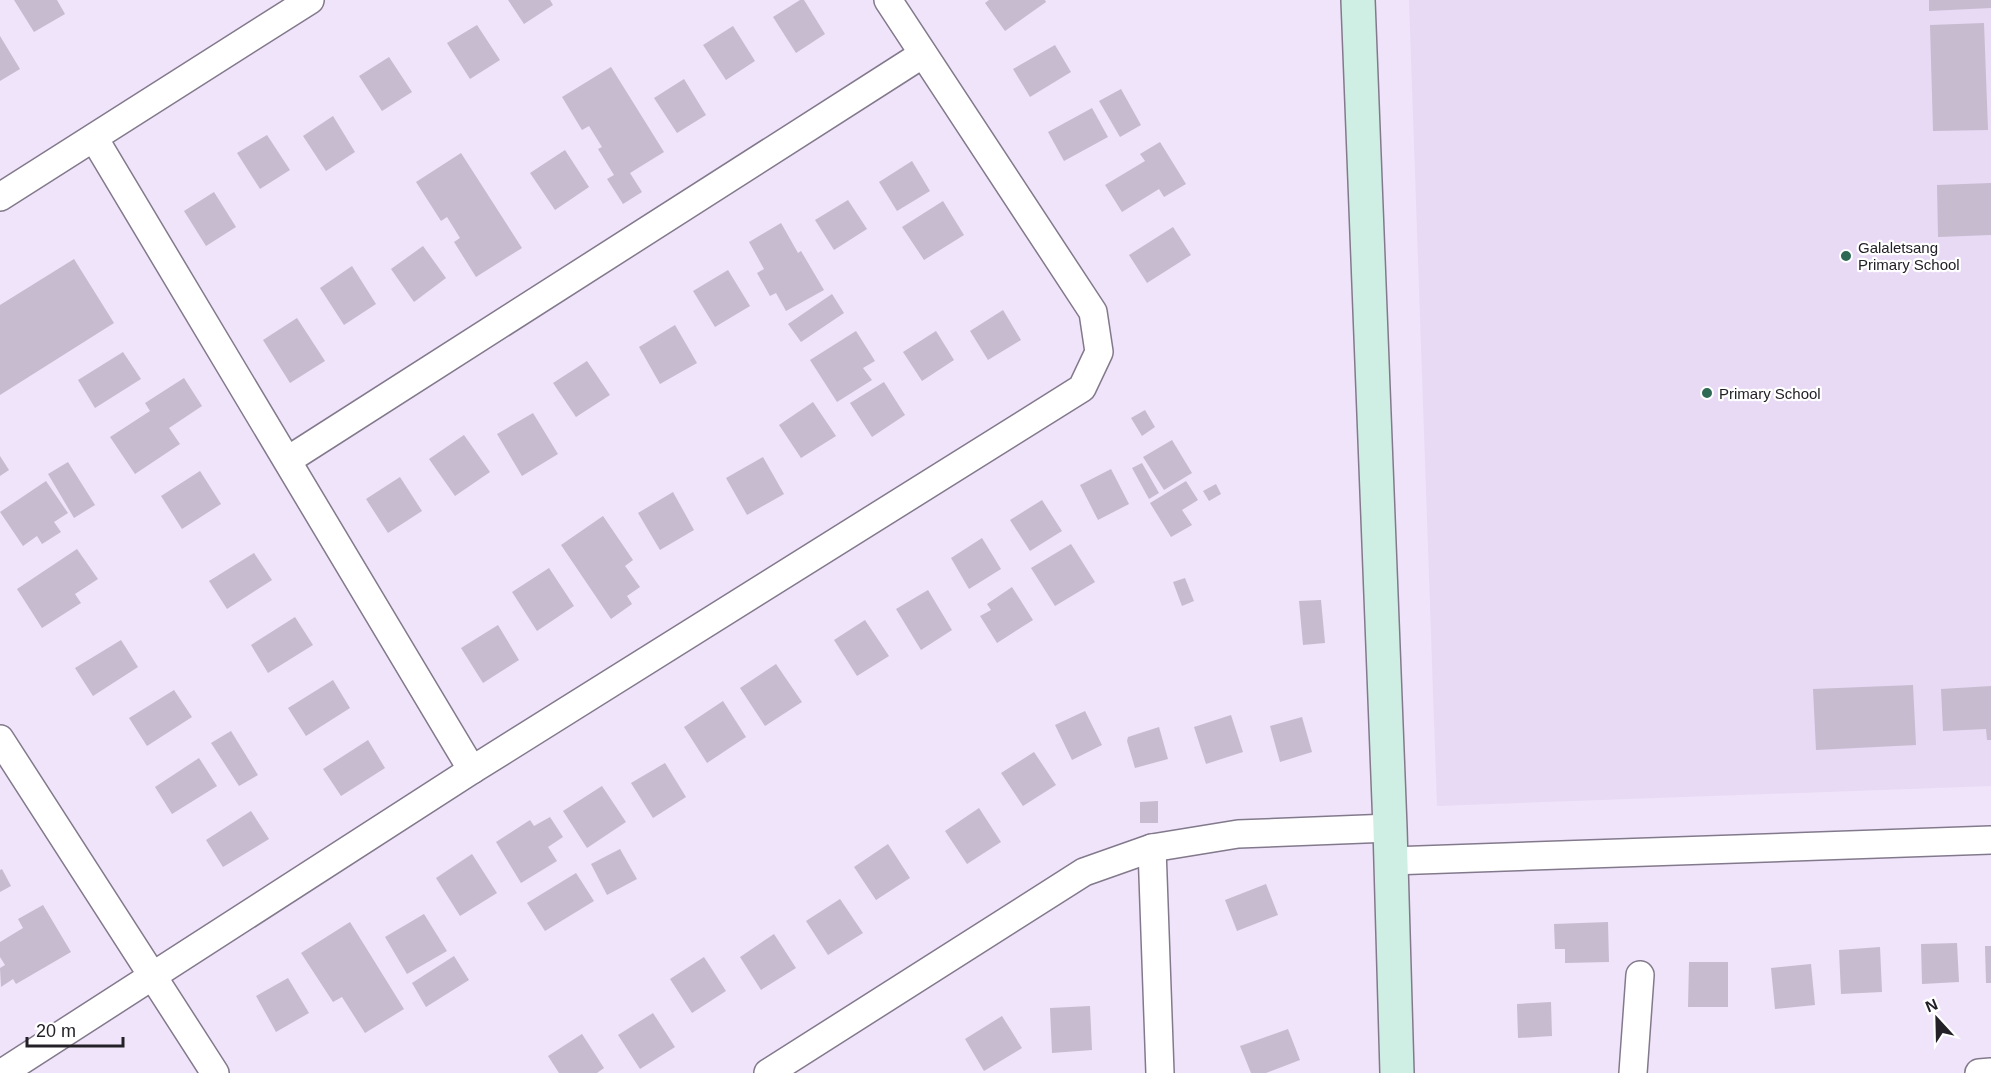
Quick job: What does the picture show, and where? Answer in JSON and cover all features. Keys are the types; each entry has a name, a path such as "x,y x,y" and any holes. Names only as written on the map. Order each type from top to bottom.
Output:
{"street":[{"path":"0,197 310,0"},
{"path":"2,1073 472,770 1082,388 1099,352 1093,312 888,0"},
{"path":"1358,0 1390,828 1397,1073"},
{"path":"288,460 923,54"},
{"path":"94,138 472,770"},
{"path":"0,739 215,1073"},
{"path":"768,1073 1084,872 1152,848 1239,834 1390,828"},
{"path":"1391,861 1991,840"},
{"path":"1152,848 1160,1073"},
{"path":"1633,1073 1640,975"},
{"path":"1978,1073 1991,1072"}],"shaded area":[{"name":"Primary School","path":"1409,0 1991,0 1991,786 1437,806"}],"building":[{"path":"14,0 57,0 65,14 34,32"},
{"path":"508,0 550,0 553,5 524,24"},
{"path":"800,0 804,0 825,34 796,53 773,17"},
{"path":"989,0 1045,0 1046,2 1005,31 985,3"},
{"path":"1929,0 1991,0 1991,8 1929,11"},
{"path":"1984,23 1988,130 1933,131 1930,25"},
{"path":"477,25 500,60 470,79 447,43"},
{"path":"733,26 755,61 726,80 703,45"},
{"path":"0,36 20,69 0,81"},
{"path":"1055,45 1071,72 1030,97 1013,69"},
{"path":"389,57 412,92 382,111 359,76"},
{"path":"611,67 664,152 630,173 642,192 623,204 607,179 614,175 598,149 602,147 589,126 582,130 562,97"},
{"path":"684,79 706,115 677,133 654,98"},
{"path":"1121,89 1141,125 1120,137 1099,101"},
{"path":"1092,108 1108,137 1064,161 1048,132"},
{"path":"333,116 355,152 326,171 303,136"},
{"path":"267,135 290,170 260,189 237,153"},
{"path":"1160,142 1186,184 1164,197 1159,189 1122,212 1105,185 1145,161 1140,154"},
{"path":"565,150 589,187 555,210 530,173"},
{"path":"461,153 522,248 476,277 454,242 460,238 447,217 441,221 416,182"},
{"path":"912,161 930,191 897,211 879,182"},
{"path":"1991,183 1991,235 1938,237 1937,185"},
{"path":"214,192 236,227 206,246 184,211"},
{"path":"848,200 867,229 834,250 815,220"},
{"path":"943,201 964,235 924,260 902,227"},
{"path":"781,223 798,253 801,251 824,290 786,311 776,293 770,296 757,273 764,269 749,242"},
{"path":"1173,227 1191,255 1147,283 1129,255"},
{"path":"423,246 446,278 414,302 391,269"},
{"path":"74,259 114,323 0,395 0,305"},
{"path":"352,266 376,304 344,325 320,288"},
{"path":"728,270 750,306 715,327 693,291"},
{"path":"832,294 844,313 801,342 788,324"},
{"path":"1003,310 1021,340 988,360 970,331"},
{"path":"297,318 325,361 290,383 263,340"},
{"path":"675,325 697,363 660,384 639,347"},
{"path":"856,331 875,361 863,368 872,380 837,402 810,360"},
{"path":"936,331 954,360 922,381 903,352"},
{"path":"123,352 141,379 95,408 78,380"},
{"path":"587,361 610,395 576,417 553,383"},
{"path":"184,378 202,406 169,428 180,444 135,474 110,437 150,411 145,403"},
{"path":"884,382 905,415 872,437 850,403"},
{"path":"813,402 836,436 801,458 779,425"},
{"path":"1145,410 1155,427 1142,436 1131,418"},
{"path":"533,413 558,454 522,476 497,434"},
{"path":"464,435 490,472 455,496 429,459"},
{"path":"1172,440 1192,473 1164,490 1143,457"},
{"path":"0,456 9,470 0,476"},
{"path":"763,457 784,494 747,515 726,478"},
{"path":"68,462 95,505 74,518 48,474"},
{"path":"1142,463 1159,493 1149,499 1132,468"},
{"path":"1111,469 1129,504 1098,520 1080,485"},
{"path":"200,471 221,504 182,529 161,496"},
{"path":"400,477 422,511 388,533 366,499"},
{"path":"46,481 68,513 54,522 61,532 42,544 37,536 23,546 0,512"},
{"path":"1186,481 1198,500 1182,510 1192,525 1171,537 1150,503"},
{"path":"1216,484 1221,494 1209,501 1203,491"},
{"path":"673,492 694,530 660,550 638,513"},
{"path":"1042,500 1062,531 1030,551 1010,520"},
{"path":"603,516 633,560 625,566 640,587 627,596 632,604 611,619 561,545"},
{"path":"982,538 1001,569 969,589 951,558"},
{"path":"1071,544 1095,582 1055,606 1031,568"},
{"path":"77,549 98,579 75,594 81,603 42,628 17,589"},
{"path":"254,553 272,580 227,609 209,581"},
{"path":"549,568 574,606 537,631 512,592"},
{"path":"1185,578 1194,601 1182,606 1173,582"},
{"path":"1012,587 1033,620 997,643 980,616 991,610 987,604"},
{"path":"928,590 952,630 921,650 896,609"},
{"path":"1321,600 1325,643 1303,645 1299,601"},
{"path":"295,617 313,645 268,673 251,645"},
{"path":"865,620 889,656 857,676 834,640"},
{"path":"498,625 519,660 483,683 461,648"},
{"path":"121,640 138,667 93,696 75,668"},
{"path":"776,664 802,702 765,726 740,688"},
{"path":"333,680 350,708 306,736 288,708"},
{"path":"1913,685 1916,745 1816,750 1813,689"},
{"path":"1991,686 1991,740 1987,740 1986,729 1943,731 1941,689"},
{"path":"174,690 192,717 147,746 129,718"},
{"path":"723,701 746,737 707,763 684,727"},
{"path":"1085,711 1102,745 1072,760 1055,725"},
{"path":"1231,715 1243,752 1206,764 1194,727"},
{"path":"1302,717 1312,752 1280,762 1270,726"},
{"path":"1159,727 1168,759 1135,768 1127,741 1128,737"},
{"path":"231,731 258,775 239,786 211,743"},
{"path":"368,740 385,768 341,796 323,769"},
{"path":"1034,752 1056,785 1023,806 1001,773"},
{"path":"199,758 217,786 172,814 155,787"},
{"path":"665,763 686,797 653,818 631,783"},
{"path":"602,786 626,822 587,848 563,811"},
{"path":"1158,801 1158,823 1140,823 1140,802"},
{"path":"979,808 1001,842 967,864 945,831"},
{"path":"251,811 269,839 223,867 206,840"},
{"path":"550,817 563,837 548,847 557,861 521,883 496,842 530,820 534,826"},
{"path":"888,844 910,878 876,900 854,867"},
{"path":"620,849 637,879 607,895 591,864"},
{"path":"472,854 497,893 460,916 436,878"},
{"path":"2,869 11,886 0,892 0,870"},
{"path":"576,873 594,901 545,931 527,903"},
{"path":"1266,884 1278,915 1237,931 1225,900"},
{"path":"840,899 863,933 828,955 806,921"},
{"path":"43,905 71,952 16,984 13,979 1,987 0,968 5,965 0,957 0,942 23,928 18,919"},
{"path":"424,914 447,951 407,974 385,937"},
{"path":"350,922 404,1009 365,1033 342,997 333,1002 301,953"},
{"path":"1608,922 1609,962 1565,963 1565,949 1555,949 1554,924"},
{"path":"774,934 796,968 761,990 740,957"},
{"path":"1957,943 1959,982 1922,984 1921,944"},
{"path":"1985,946 1991,946 1991,983 1986,983"},
{"path":"1880,947 1882,992 1841,994 1839,950"},
{"path":"454,956 469,980 426,1007 412,983"},
{"path":"704,957 726,991 692,1013 670,979"},
{"path":"1689,962 1728,962 1728,1007 1688,1007"},
{"path":"1811,964 1815,1005 1775,1009 1771,968"},
{"path":"288,978 309,1013 276,1032 256,996"},
{"path":"1551,1002 1552,1036 1518,1038 1517,1004"},
{"path":"1090,1006 1092,1050 1052,1053 1050,1008"},
{"path":"653,1013 675,1047 640,1069 618,1035"},
{"path":"1002,1016 1022,1048 984,1071 965,1039"},
{"path":"1288,1029 1300,1060 1266,1073 1251,1073 1240,1046"},
{"path":"582,1034 604,1068 597,1073 559,1073 548,1056"}],"place":[{"name":"Galaletsang Primary School","path":"1846,256"},
{"name":"Primary School","path":"1707,393"}]}
